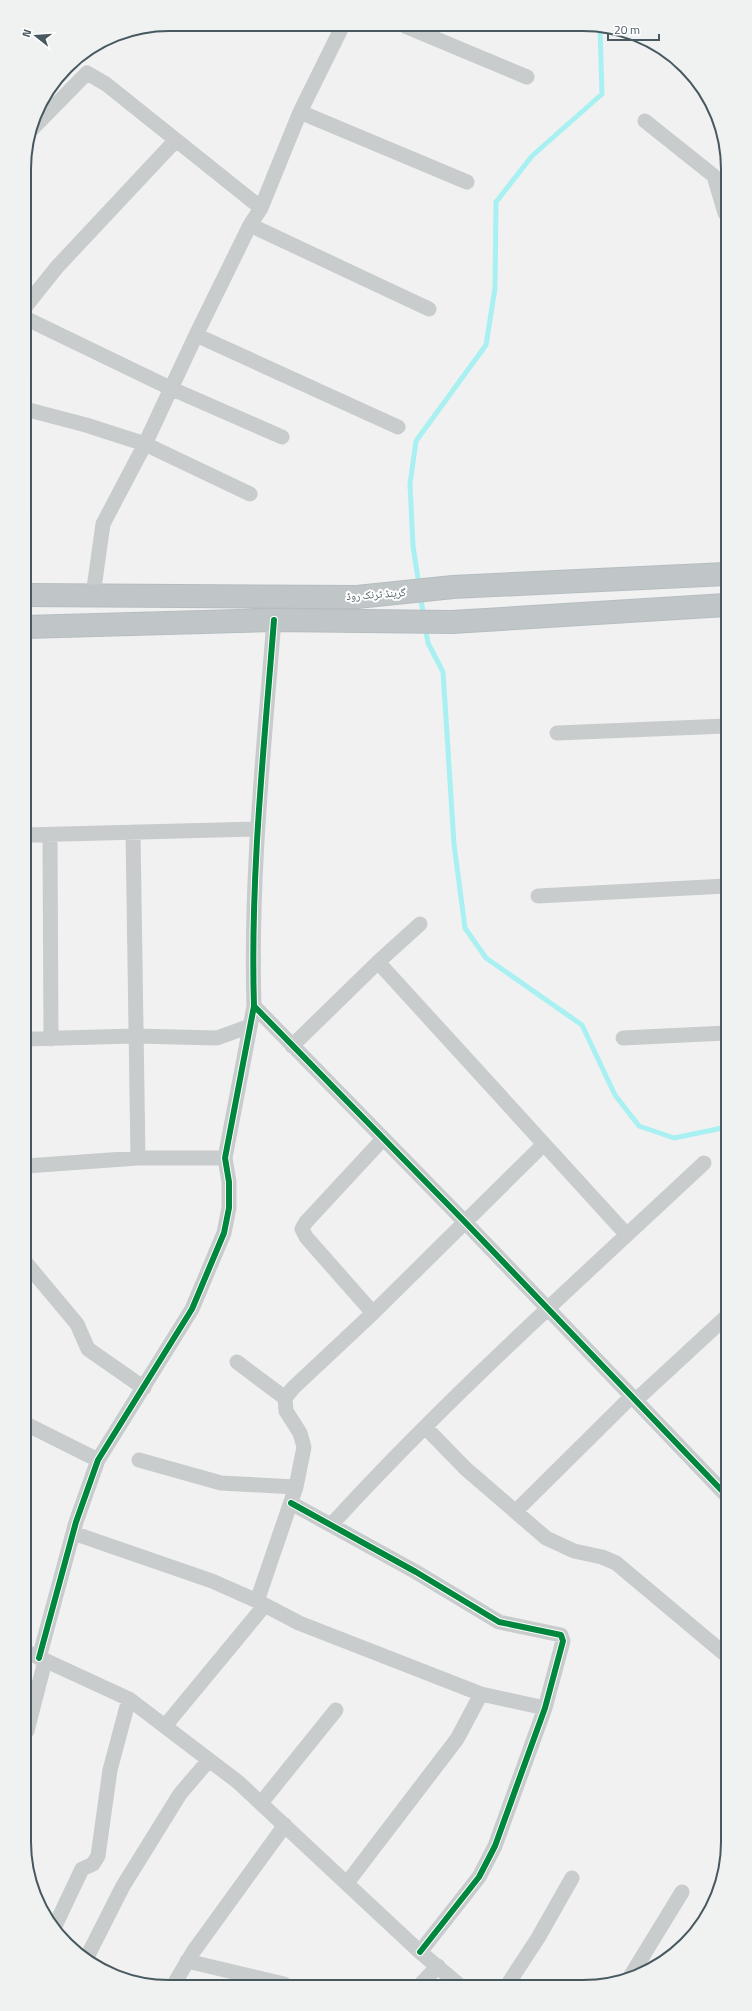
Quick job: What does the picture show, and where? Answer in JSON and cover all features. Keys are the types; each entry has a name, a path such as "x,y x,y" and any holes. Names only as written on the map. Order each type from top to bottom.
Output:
{"highway":[{"name":"گرینڈ ٹرنک روڈ","path":"31,595 357,597 453,587 721,574"},
{"path":"31,627 274,620 452,622 721,605"}],"street":[{"path":"93,595 103,524 145,444 170,388 250,225 261,208 300,112 340,31"},
{"path":"417,31 527,77"},
{"path":"40,120 87,73 106,84 261,208"},
{"path":"300,112 467,182"},
{"path":"645,121 714,176 721,200"},
{"path":"31,298 57,267 176,140"},
{"path":"250,225 429,309"},
{"path":"31,321 170,388 282,437"},
{"path":"196,335 398,427"},
{"path":"31,411 86,425 145,444 250,494"},
{"path":"31,1701 37,1657 73,1533 98,1460 192,1309 224,1233 229,1208 229,1182 225,1158 254,1006 253,966 258,828 274,620"},
{"path":"557,733 721,726"},
{"path":"31,835 258,828"},
{"path":"133,832 138,1158"},
{"path":"50,835 51,1038"},
{"path":"538,896 721,886"},
{"path":"292,1046 378,962 420,924"},
{"path":"378,962 627,1235"},
{"path":"254,1006 634,1398 721,1483"},
{"path":"31,1039 135,1036 217,1038 250,1026"},
{"path":"623,1038 721,1033"},
{"path":"373,1313 306,1237 302,1229 306,1222 383,1139"},
{"path":"165,1726 261,1603 296,1486 304,1448 300,1433 286,1411 285,1398 544,1144"},
{"path":"31,1166 138,1158 225,1158"},
{"path":"332,1524 384,1467 548,1308 704,1163"},
{"path":"31,1269 77,1324 88,1349 144,1388"},
{"path":"516,1511 634,1398 721,1321"},
{"path":"236,1362 285,1398"},
{"path":"31,1426 98,1460"},
{"path":"425,1428 466,1469 546,1538 574,1550 602,1557 616,1563 721,1651"},
{"path":"139,1460 221,1483 296,1486"},
{"path":"291,1503 332,1524 416,1572 499,1622 561,1635 563,1641 545,1708 495,1846 479,1877 420,1952"},
{"path":"73,1533 212,1581 261,1603 299,1623 481,1694 545,1708"},
{"path":"37,1657 129,1699 238,1782 420,1952 454,1980"},
{"path":"347,1883 457,1739 481,1694"},
{"path":"57,1922 82,1869 93,1864 98,1856 110,1770 129,1699"},
{"path":"261,1803 336,1710"},
{"path":"89,1954 127,1880 180,1794 209,1760"},
{"path":"176,1980 187,1962 285,1825"},
{"path":"511,1980 538,1938 572,1878"},
{"path":"634,1970 682,1892"},
{"path":"187,1962 266,1980"},
{"path":"425,1980 438,1966"}],"waterway":[{"path":"419,585 413,546 410,484 416,441 486,345 495,288 496,202 532,156 602,94 600,32"},
{"path":"420,595 424,617"},
{"path":"425,627 428,643 443,672 454,844 465,928 486,958 582,1025 615,1095 639,1126 674,1138 721,1128"}],"cycle path":[{"path":"274,620 262,764 256,861 253,958 254,1006 465,1222 721,1490"},
{"path":"39,1658 76,1522 98,1460 192,1309 224,1233 229,1208 229,1182 225,1158 254,1006"},
{"path":"291,1503 416,1572 499,1622 561,1635 563,1641 545,1708 495,1846 479,1877 420,1952"}]}
